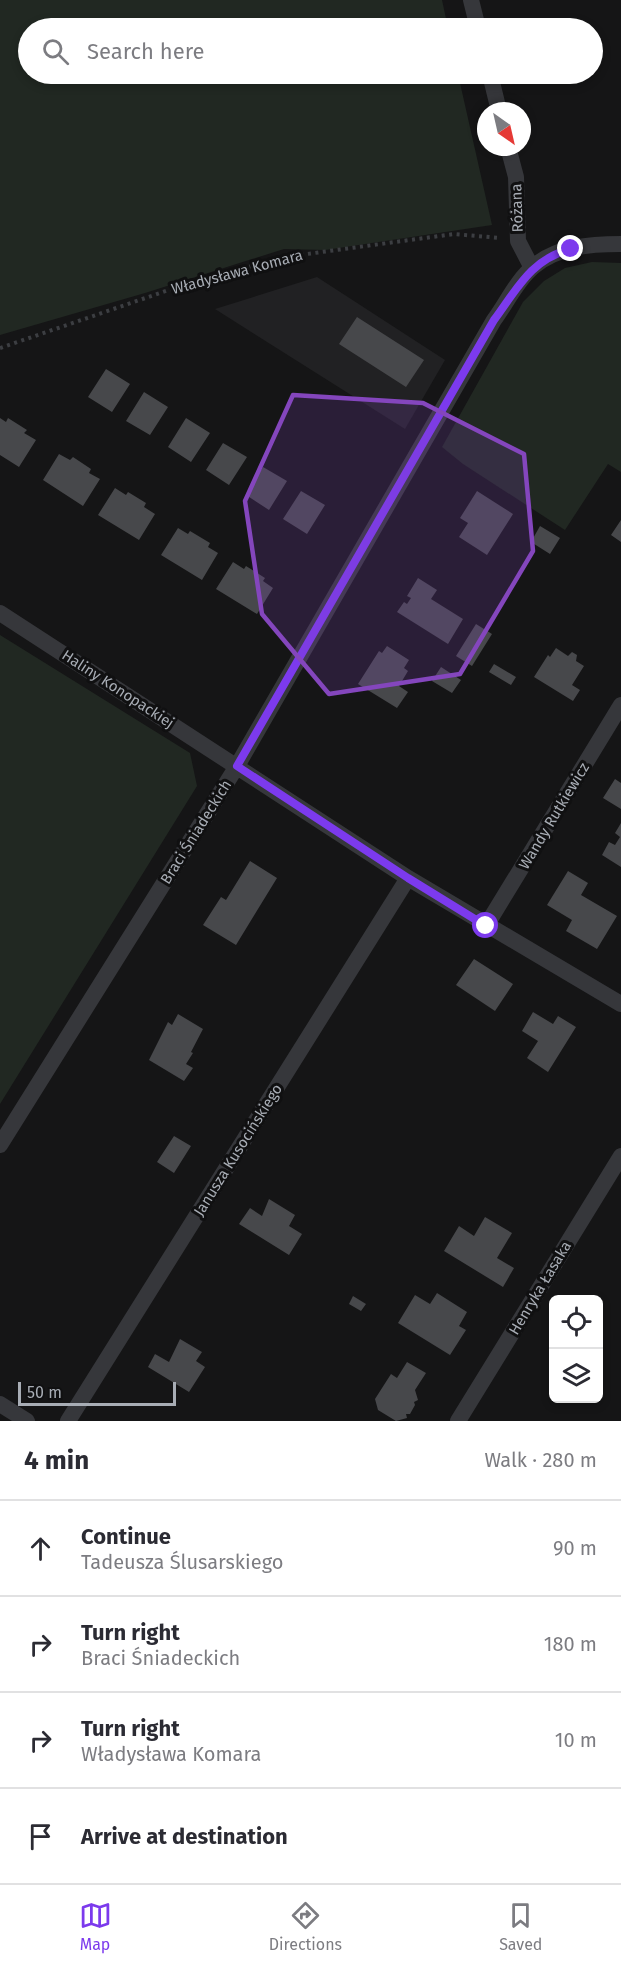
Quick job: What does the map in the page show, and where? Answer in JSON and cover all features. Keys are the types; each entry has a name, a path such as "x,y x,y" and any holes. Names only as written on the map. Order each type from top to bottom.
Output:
{"street":[{"path":"471,0 476,18"},
{"path":"492,84 497,102"},
{"name":"Różana","path":"510,156 516,177 518,242 532,268"},
{"path":"532,268 564,250 621,244"},
{"name":"Braci Śniadeckich","path":"0,1145 237,766 494,320 532,268"},
{"name":"Haliny Konopackiej","path":"0,613 408,878 621,1004"},
{"name":"Wandy Rutkiewicz","path":"486,926 621,705"},
{"name":"Janusza Kusocińskiego","path":"68,1421 408,878"},
{"name":"Henryka Łasaka","path":"458,1421 621,1156"},
{"path":"0,1404 27,1421"}],"path":[{"name":"Władysława Komara","path":"0,348 192,282 285,257 454,234 518,242"}],"highlighted area":[{"path":"293,395 423,403 524,454 533,551 460,674 329,694 262,614 245,501"}],"shaded area":[{"path":"0,0 442,0 446,18 18,18 18,84 460,84 492,225 325,250 284,249 145,293 0,335"},
{"path":"592,262 621,263 621,472 608,464 565,530 463,464 442,447 523,302 544,281 565,268"},
{"path":"317,277 445,360 405,429 215,309"},
{"path":"0,635 190,753 197,786 0,1104"}],"building":[{"path":"357,317 424,360 406,387 339,344"},
{"path":"106,369 130,384 112,412 88,397"},
{"path":"144,392 168,407 150,435 126,421"},
{"path":"0,418 6,422 8,418 27,430 24,433 36,440 19,467 0,455"},
{"path":"186,418 210,433 191,462 168,447"},
{"path":"223,443 247,457 229,485 206,470"},
{"path":"59,454 70,460 73,457 91,469 89,473 100,479 83,506 43,480"},
{"path":"263,467 287,481 269,510 246,495"},
{"path":"115,488 126,495 128,492 146,503 144,507 155,514 139,540 98,515"},
{"path":"301,491 325,505 307,534 283,519"},
{"path":"477,491 513,514 487,555 459,537 468,523 460,518"},
{"path":"621,520 621,542 611,535"},
{"path":"540,526 560,538 550,554 531,542"},
{"path":"178,528 188,534 190,531 210,543 208,547 218,553 202,580 161,555"},
{"path":"233,562 244,569 246,566 265,578 263,581 273,588 257,614 216,589"},
{"path":"418,578 437,590 431,599 463,619 448,644 397,612 404,602 407,604 411,598 407,596"},
{"path":"476,624 492,634 472,666 456,656"},
{"path":"387,646 409,660 404,668 408,671 399,686 408,692 397,708 358,684 379,651 382,653"},
{"path":"556,648 568,656 572,652 577,655 576,661 584,666 572,685 580,690 573,701 534,677 548,655 550,657"},
{"path":"494,664 516,677 511,685 489,672"},
{"path":"441,667 461,680 452,693 432,681"},
{"path":"615,779 621,783 621,809 603,798"},
{"path":"621,823 621,867 602,855 609,842 615,845 620,837 615,833"},
{"path":"250,861 277,878 236,945 203,925 221,897 226,900"},
{"path":"568,871 588,883 581,895 617,916 597,949 566,931 572,920 547,905"},
{"path":"474,959 513,984 495,1011 456,985"},
{"path":"533,1012 553,1024 558,1016 576,1027 548,1072 527,1058 538,1041 522,1031"},
{"path":"178,1014 203,1029 186,1064 193,1068 184,1081 149,1060 168,1022 172,1025"},
{"path":"174,1136 191,1146 174,1173 157,1162"},
{"path":"269,1199 295,1215 289,1226 302,1234 289,1255 239,1224 250,1208 262,1216"},
{"path":"485,1217 512,1233 497,1258 514,1268 503,1287 444,1251 459,1226 474,1236"},
{"path":"437,1293 467,1312 459,1326 466,1330 450,1355 398,1323 415,1295 430,1304"},
{"path":"353,1296 366,1304 361,1311 349,1304"},
{"path":"180,1339 202,1352 196,1361 205,1367 189,1392 148,1367 155,1354 169,1362"},
{"path":"407,1362 426,1373 415,1390 418,1400 414,1402 415,1405 410,1414 406,1414 407,1418 396,1421 378,1410 375,1399 391,1374 397,1378"}],"route":[{"path":"486,926 237,766 494,320 532,268 557,252 571,249"}]}
